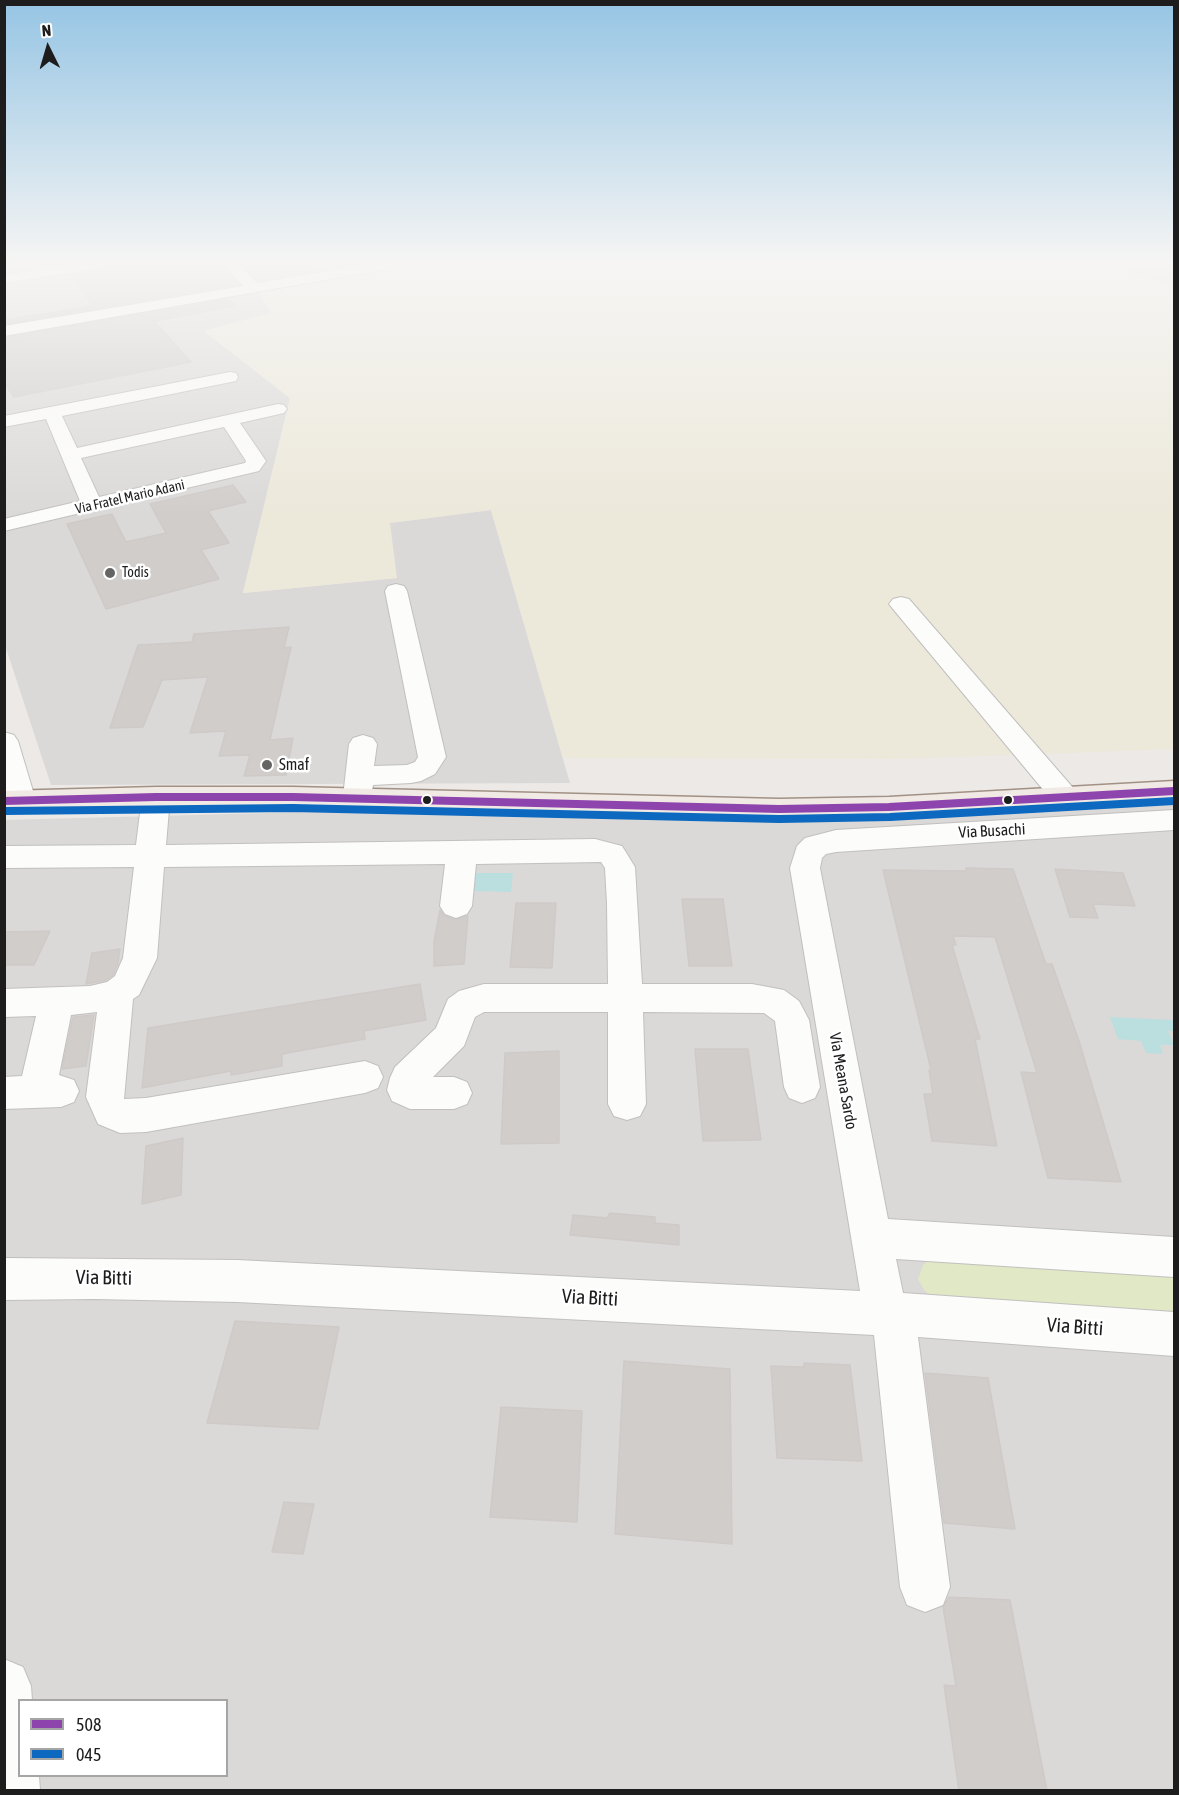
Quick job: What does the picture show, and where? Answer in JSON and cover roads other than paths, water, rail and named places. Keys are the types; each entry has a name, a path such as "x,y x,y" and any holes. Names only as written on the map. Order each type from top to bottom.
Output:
{"main road":[{"path":"13,801 156,797 358,787 770,809 898,806 1174,791"}],"street":[{"path":"4,422 230,376"},
{"path":"70,455 278,409"},
{"path":"52,412 92,505"},
{"name":"Via Fratel Mario Adani","path":"4,525 237,472 254,465 255,456 228,420"},
{"path":"363,744 358,787 411,774 425,768 432,757 396,591"},
{"path":"901,604 1065,797"},
{"path":"4,741 13,801"},
{"path":"4,1003 90,1000 117,993 133,975 140,958 156,797"},
{"name":"Via Busachi","path":"811,849 836,841 1174,820"},
{"name":"Via Meana Sardo","path":"811,849 806,859 806,868 872,1238 889,1313 925,1587"},
{"path":"4,857 595,850 612,854 620,867 627,1104"},
{"path":"456,906 462,853"},
{"path":"117,993 105,1097 111,1112 120,1116 146,1115 366,1077"},
{"path":"454,1093 410,1093 405,1090 405,1086 408,1078 446,1042 454,1029 460,1009 465,1004 484,998 752,998 772,1000 787,1011 792,1020 802,1088"},
{"path":"34,1092 56,1002"},
{"path":"872,1238 1174,1257"},
{"name":"Via Bitti","path":"4,1279 237,1281 889,1313 1174,1334"},
{"path":"4,1686 12,1791"}],"water":[{"path":"472,873 513,873 511,892 471,891"},
{"path":"1110,1017 1174,1020 1174,1031 1168,1031 1174,1045 1160,1045 1163,1054 1146,1053 1141,1041 1118,1039"}],"place":[{"name":"Todis","path":"110,573"},
{"name":"Smaf","path":"267,765"}]}
